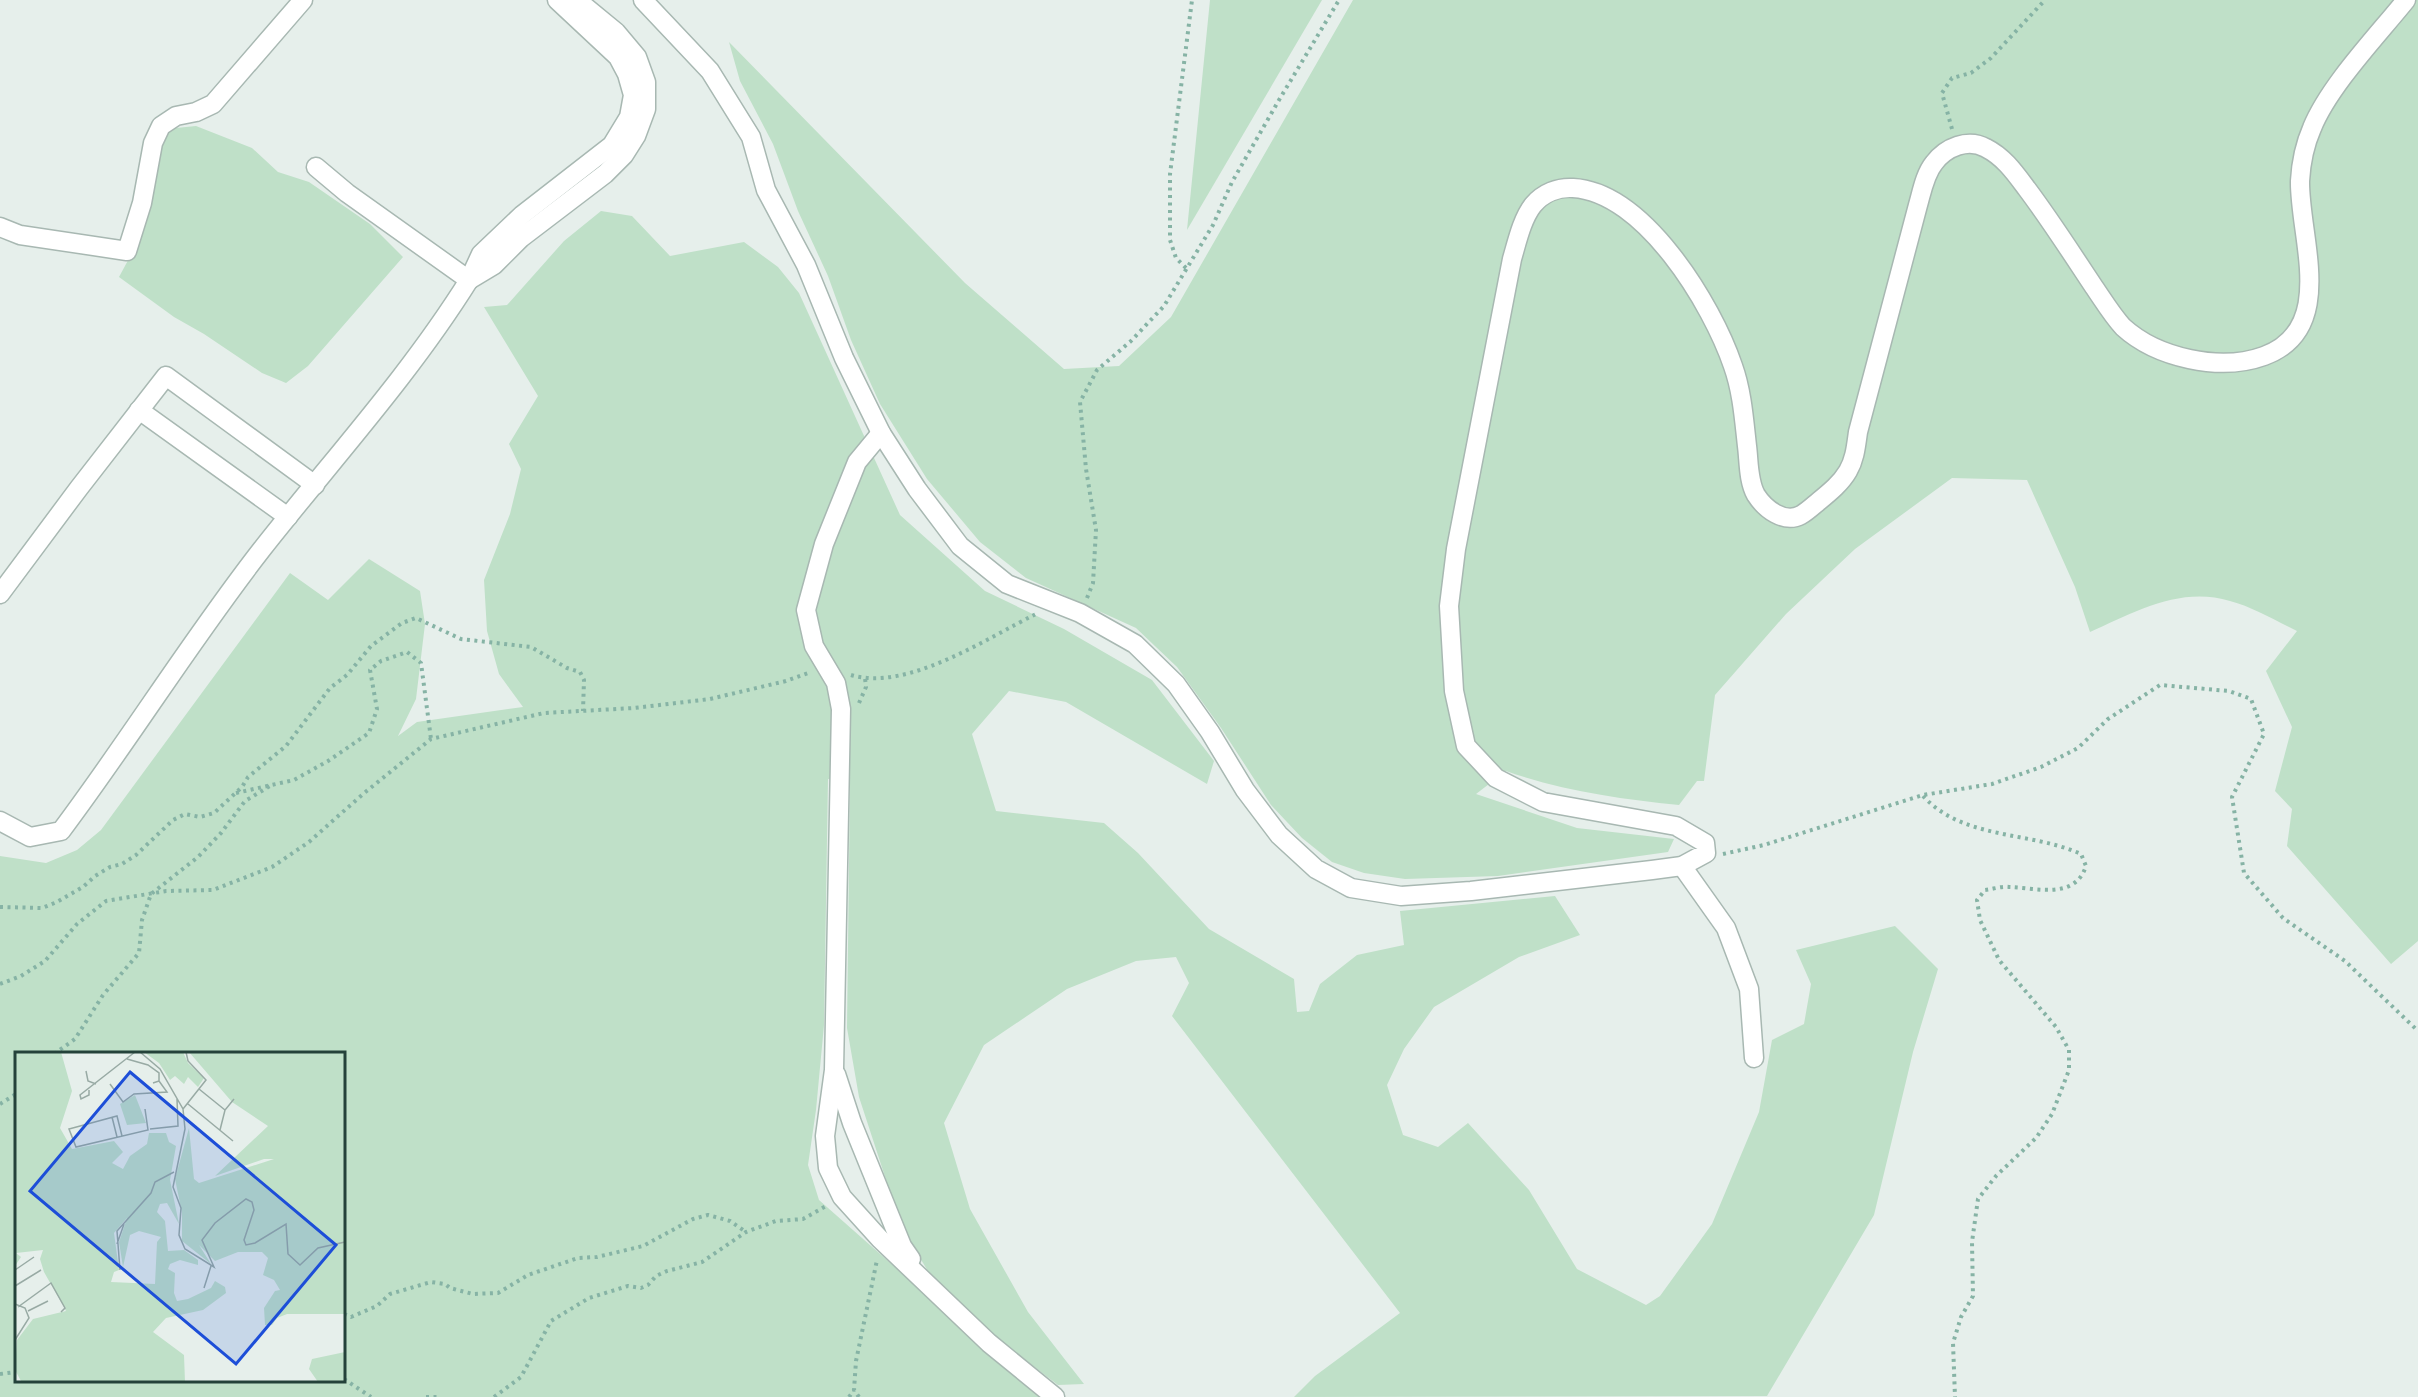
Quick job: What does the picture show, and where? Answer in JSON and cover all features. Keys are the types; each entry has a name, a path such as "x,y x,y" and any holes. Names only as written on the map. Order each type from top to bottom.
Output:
{"street":[{"path":"0,227 20,235 127,251 142,203 153,143 161,126 176,116 196,112 213,104 303,0"},
{"path":"557,0 618,57 627,74 633,95 629,117 618,150"},
{"path":"0,821 30,837 61,831 261,550 406,369 458,298 469,279 522,215 636,136 646,109 646,82 637,57 623,40 576,0"},
{"path":"644,0 710,71 751,137 766,190 806,265 844,358 880,433 917,489 960,546 1006,584 1080,613 1134,644 1176,684 1210,732 1245,790 1280,835 1316,869 1351,888 1401,896 1471,891 1682,866 1706,853 1705,843 1676,826 1543,802 1496,778 1466,746 1454,691 1449,606 1453,572 1460,525 1512,260 1532,205 1546,193 1565,187 1588,189 1609,196 1633,213 1655,236 1700,293 1713,317 1733,366 1743,406 1750,474 1755,494 1770,512 1785,517 1800,516 1839,484 1855,456 1858,432 1918,205 1934,163 1955,146 1968,144 1984,146 2008,164 2050,219 2110,311 2122,326 2136,337 2153,347 2201,360 2224,362 2265,356 2281,347 2294,334 2309,305 2310,276 2300,179 2304,152 2312,128 2326,100 2406,0"},
{"path":"316,167 346,193 469,279"},
{"path":"0,594 166,376 315,485"},
{"path":"139,410 288,517"},
{"path":"880,433 857,462 824,544 806,610 814,646 836,683 841,709 834,1070 825,1137 828,1168 842,1197 880,1239 989,1343 1055,1397"},
{"path":"1682,866 1726,928 1749,989 1754,1058"},
{"path":"834,1070 852,1124 902,1246 925,1281"}],"path":[{"path":"1186,268 1176,258 1170,240 1170,174 1192,0"},
{"path":"1080,613 1093,583 1096,530 1086,470 1080,402 1097,370 1131,341 1164,306 1212,225 1232,182 1339,0"},
{"path":"1955,146 1950,117 1942,93 1952,78 1971,73 1991,58 2045,0"},
{"path":"0,984 21,976 45,961 77,924 106,901 151,894 213,890 272,867 309,842 363,794 431,739 544,713 634,708 710,699 786,681 826,666 855,676 879,679 914,673 989,639 1038,613 1047,600"},
{"path":"0,907 42,908 57,902 83,887 95,876 110,867 122,864 135,855 173,820 185,814 200,817 214,813 248,777 286,746 330,688 347,675 371,646 402,623 416,618 460,639 531,647 567,668 580,672 584,680 583,711"},
{"path":"235,793 294,780 328,761 369,733 377,709 370,670 381,661 407,652 421,663 431,739"},
{"path":"1706,853 1725,854 1764,845 1923,795 1992,784 2041,767 2078,748 2108,719 2160,685 2229,691 2251,699 2264,734 2232,797 2244,873 2283,918 2345,961 2418,1031"},
{"path":"56,1052 75,1039 103,995 139,953 142,920 151,894 198,857 221,833 245,801 270,786"},
{"path":"1923,795 1935,809 1963,822 1996,833 2062,846 2080,854 2086,866 2082,876 2064,890 2032,890 2007,886 1985,890 1977,900 1980,920 1988,940 1999,960 2056,1027 2069,1050 2070,1070 2052,1114 2036,1138 1996,1176 1978,1199 1972,1242 1973,1296 1961,1317 1953,1342 1955,1397"},
{"path":"0,1104 15,1095"},
{"path":"494,1397 521,1377 543,1331 561,1314 605,1292 628,1286 641,1288 667,1270 702,1262 746,1232 776,1221 803,1219 842,1197"},
{"path":"345,1314 351,1317 377,1306 390,1294 431,1282 445,1284 450,1288 473,1294 498,1293 528,1275 578,1257 597,1257 643,1246 693,1219 708,1215 730,1221 746,1232"},
{"path":"849,1397 854,1390 856,1361 880,1239"},
{"path":"0,1374 15,1372"},
{"path":"345,1380 371,1397"},
{"path":"854,1390 859,1397"},
{"path":"426,1397 438,1397"}],"green space":[{"path":"1210,0 1322,0 1187,230"},
{"path":"1353,0 2418,0 2418,941 2391,964 2287,846 2292,809 2275,791 2292,727 2266,671 2297,631 2256,610 2230,601 2211,597 2193,597 2158,603 2090,632 2075,587 2027,480 1952,478 1855,549 1786,614 1715,695 1704,781 1697,781 1679,805 1591,793 1548,784 1506,771 1476,794 1577,828 1674,839 1668,852 1498,876 1405,879 1364,873 1332,862 1302,838 1271,805 1221,728 1177,667 1136,628 1026,578 980,542 927,479 880,404 851,340 828,276 798,211 773,144 740,81 729,42 965,283 1064,369 1119,366 1171,317"},
{"path":"196,126 252,148 278,172 309,182 370,224 403,257 308,366 286,383 262,373 174,317 119,277 132,253 166,129"},
{"path":"601,211 632,216 670,256 744,242 778,267 799,293 900,515 985,591 1064,629 1152,680 1214,761 1207,784 1066,702 1009,691 972,734 996,811 1104,823 1138,853 1209,929 1294,979 1297,1012 1309,1011 1320,984 1357,955 1404,945 1400,911 1555,896 1580,935 1519,957 1434,1007 1404,1049 1387,1085 1403,1135 1438,1147 1468,1123 1529,1190 1577,1269 1646,1305 1660,1296 1712,1224 1759,1112 1772,1040 1804,1024 1811,984 1796,950 1895,926 1938,969 1913,1052 1874,1215 1767,1396 1294,1397 1315,1376 1400,1313 1172,1016 1189,983 1176,957 1136,961 1067,989 984,1045 944,1123 970,1209 1028,1312 1084,1384 1058,1385 984,1328 929,1273 907,1236 891,1195 859,1097 847,1028 850,783 828,779 824,1025 808,1165 819,1200 1042,1397 0,1397 0,856 46,863 77,850 101,830 290,573 328,600 369,559 420,591 425,624 416,699 398,736 417,722 523,707 499,674 487,631 484,580 510,514 521,469 509,444 538,396 484,307 507,305 564,241"}]}
